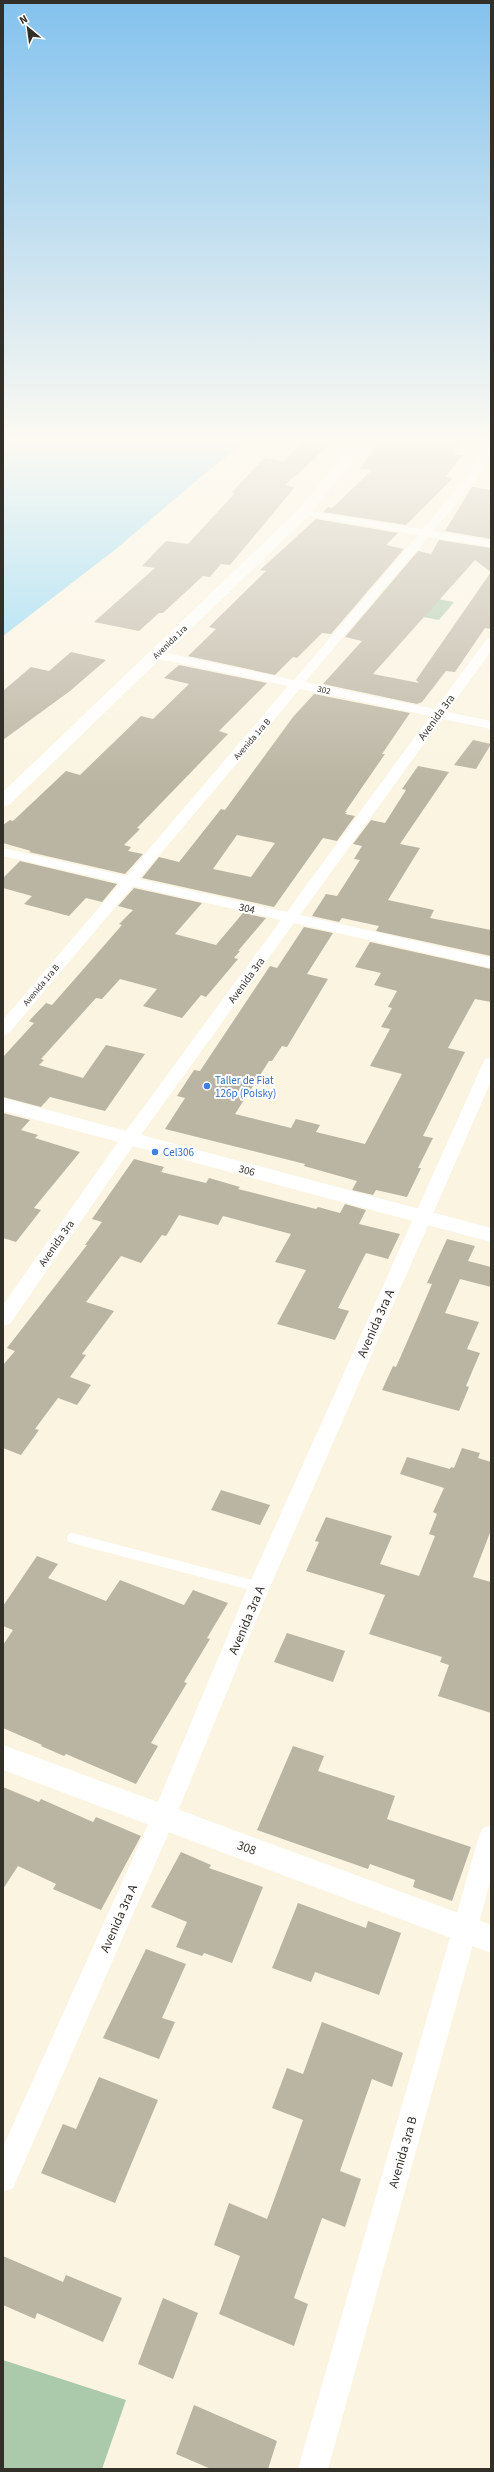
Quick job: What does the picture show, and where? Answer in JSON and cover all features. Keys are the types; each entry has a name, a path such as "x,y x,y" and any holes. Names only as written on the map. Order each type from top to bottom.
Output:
{"street":[{"name":"Avenida 1ra","path":"3,801 259,555"},
{"name":"Avenida 1ra B","path":"3,1030 128,882 299,685 406,555"},
{"name":"Avenida 3ra","path":"3,1319 129,1139 292,918 491,642"},
{"name":"302","path":"157,655 491,725"},
{"name":"304","path":"3,852 128,882 491,963"},
{"name":"Avenida 3ra A","path":"3,2178 164,1816 260,1587 421,1217 491,1063"},
{"name":"306","path":"3,1104 491,1235"},
{"name":"308","path":"3,1757 491,1938"},
{"name":"Avenida 3ra B","path":"314,2469 464,1928 491,1836"}],"lane":[{"path":"72,1538 260,1587"}],"green space":[{"path":"393,591 454,602 439,620 377,608"},
{"path":"3,2360 126,2400 102,2469 3,2469"}],"water":[{"path":"3,555 108,555 3,636"}],"building":[{"path":"152,555 238,555 230,565 221,564 210,577 203,576 163,613 159,613 139,631 94,622 155,568 142,566"},
{"path":"276,555 399,555 331,634 322,633 297,658 293,657 275,675 188,656 216,629 209,627 266,571 260,570"},
{"path":"414,555 491,555 491,572 491,629 485,628 455,672 446,671 422,702 417,704 323,684 362,641 345,637","holes":["475,560 491,572 416,680 419,683 373,674"]},
{"path":"71,652 106,660 70,691 3,740 3,691 31,667 49,671"},
{"path":"179,665 267,683 219,731 228,734 137,828 140,829 124,845 131,847 128,851 143,854 125,874 29,852 31,851 3,843 3,825 10,820 13,821 66,771 80,775 141,716 153,719 189,684 164,678"},
{"path":"314,694 410,713 382,754 385,754 345,812 347,812 345,814 355,816 337,841 323,838 274,907 142,878 159,857 179,862 221,809 225,810 293,717","holes":["237,835 275,843 251,877 213,869"]},
{"path":"473,740 491,744 476,769 454,765"},
{"path":"418,766 449,772 400,844 420,848 388,900 434,910 430,918 491,930 491,956 376,931 379,926 342,918 339,922 312,916 326,894 337,896 360,860 354,859 362,846 353,844 371,820 385,823 406,790 402,789"},
{"path":"20,861 117,884 102,902 86,898 69,916 24,904 32,896 3,888 3,878"},
{"path":"134,888 202,903 175,934 216,945 243,913 266,918 238,951 240,951 234,958 238,959 206,997 201,995 182,1018 143,1006 157,989 120,979 102,999 96,998 41,1059 44,1060 39,1065 83,1078 106,1045 145,1054 105,1111 50,1097 41,1107 3,1097 3,1057 34,1023 29,1021 46,1003 52,1005 122,925 119,924 133,910 118,906"},
{"path":"304,927 333,933 307,974 328,979 287,1047 282,1046 272,1061 269,1061 235,1114 291,1128 296,1119 320,1125 316,1132 365,1144 402,1074 370,1066 390,1029 381,1027 392,1008 388,1007 397,991 374,985 381,973 355,967 370,942 491,969 491,1002 475,999 448,1048 465,1052 423,1136 433,1138 418,1168 421,1168 407,1197 376,1190 373,1195 352,1190 357,1181 304,1166 305,1164 165,1129 185,1098 177,1096 194,1070 200,1071 270,966 277,968"},
{"path":"3,1113 30,1120 21,1130 38,1135 35,1138 80,1152 34,1208 41,1210 16,1242 3,1238"},
{"path":"134,1159 164,1167 161,1172 206,1183 209,1178 240,1187 238,1189 316,1209 318,1207 340,1213 345,1204 366,1210 359,1224 400,1234 388,1259 366,1253 338,1308 349,1311 335,1340 277,1324 306,1270 275,1262 291,1234 223,1216 218,1225 179,1215 166,1236 162,1235 141,1263 121,1256 86,1302 114,1311 82,1354 86,1355 70,1377 91,1385 77,1405 58,1398 35,1429 39,1430 21,1455 3,1448 3,1365 15,1351 7,1348 87,1245 85,1245 102,1222 92,1219"},
{"path":"447,1239 475,1246 468,1261 491,1267 491,1287 460,1279 445,1313 479,1322 467,1349 480,1353 466,1386 469,1387 459,1411 382,1390 393,1366 396,1367 414,1326 432,1284 427,1283"},
{"path":"462,1448 480,1453 478,1458 491,1462 491,1530 473,1577 491,1582 491,1713 438,1696 449,1665 440,1662 442,1657 369,1634 385,1595 306,1571 319,1542 315,1541 326,1517 392,1536 380,1564 419,1576 435,1536 429,1534 437,1514 433,1512 444,1488 400,1474 407,1457 450,1469 451,1467 454,1468"},
{"path":"221,1490 270,1505 260,1525 211,1510"},
{"path":"37,1556 58,1564 48,1578 106,1601 120,1580 184,1605 193,1590 228,1603 207,1638 210,1639 184,1682 187,1683 151,1743 158,1746 136,1784 66,1754 64,1756 3,1728 3,1645 13,1630 3,1626 3,1606"},
{"path":"287,1633 345,1651 333,1682 274,1662"},
{"path":"293,1746 324,1756 318,1771 395,1796 387,1819 471,1847 452,1901 413,1887 415,1880 370,1864 368,1869 257,1830"},
{"path":"3,1787 39,1802 41,1799 93,1822 96,1817 141,1836 101,1910 53,1889 56,1884 18,1866 3,1889"},
{"path":"181,1852 211,1865 209,1868 263,1887 232,1963 204,1953 202,1956 176,1947 187,1922 151,1907"},
{"path":"298,1903 366,1928 368,1921 401,1933 379,1995 315,1972 311,1982 272,1968"},
{"path":"146,1949 186,1964 162,2018 175,2022 159,2059 103,2038"},
{"path":"322,2022 403,2053 392,2087 372,2079 340,2171 361,2179 345,2227 322,2218 294,2298 308,2304 294,2346 219,2314 240,2256 214,2245 229,2203 267,2219 303,2120 272,2108 287,2068 303,2074"},
{"path":"99,2077 158,2100 115,2203 41,2173 63,2124 76,2129"},
{"path":"3,2256 63,2282 66,2275 122,2298 103,2342 37,2313 35,2319 3,2305"},
{"path":"163,2298 198,2313 173,2379 138,2364"},
{"path":"194,2405 277,2441 268,2469 211,2469 176,2454"}],"place":[{"name":"Taller de Fiat 126p (Polsky)","path":"207,1086"},
{"name":"Cel306","path":"155,1152"}]}
